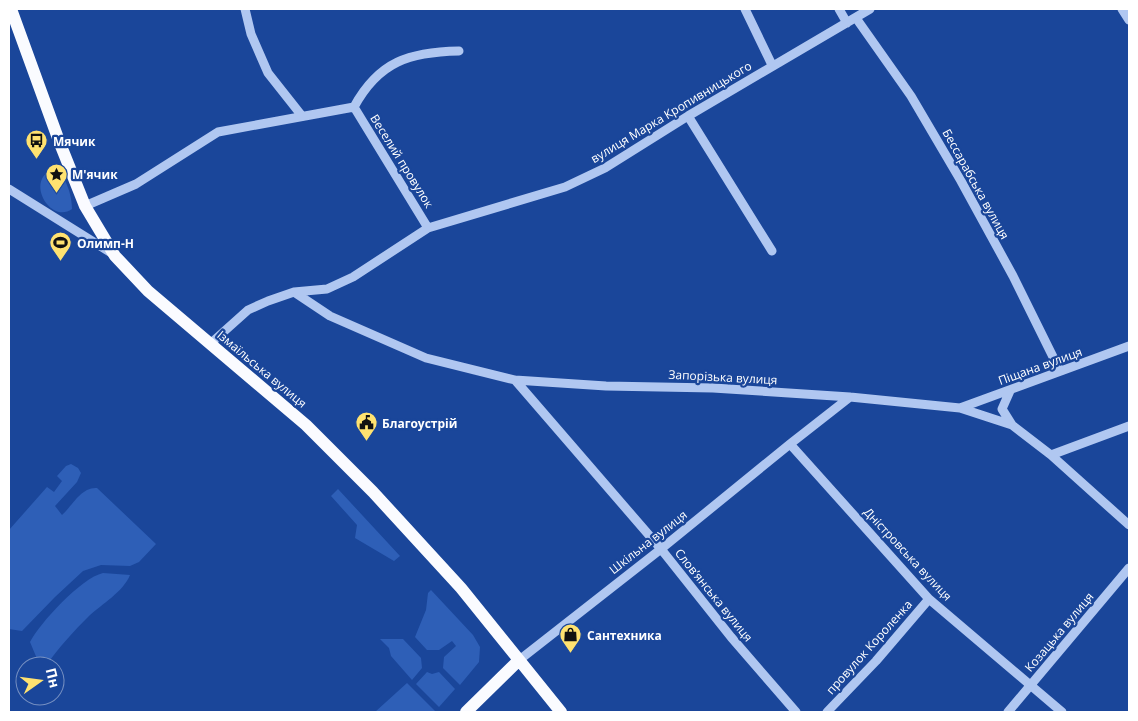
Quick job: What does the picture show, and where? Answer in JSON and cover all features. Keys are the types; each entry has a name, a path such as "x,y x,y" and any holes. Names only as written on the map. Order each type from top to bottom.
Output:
{"main road":[{"name":"Ізмаїльська вулиця","path":"11,9 85,206 115,256 148,291 306,425 373,492 462,588 518,661 561,712"},
{"name":"Шкільна вулиця","path":"466,712 518,661"}],"street":[{"path":"244,9 251,34 268,73 302,116"},
{"path":"745,9 772,65"},
{"path":"839,9 847,23"},
{"name":"вулиця Марка Кропивницького","path":"210,344 248,310 294,292 327,289 353,277 428,228 565,187 605,168 772,65 870,9"},
{"path":"1122,9 1129,20"},
{"name":"Бессарабська вулиця","path":"856,18 911,96 961,181 1013,276 1060,372"},
{"name":"Веселий провулок","path":"354,107 362,92 388,66 410,56 434,52 459,51"},
{"name":"Веселий провулок","path":"85,206 136,184 218,132 354,107"},
{"name":"Веселий провулок","path":"354,107 428,228"},
{"path":"688,116 772,251"},
{"path":"9,189 115,256"},
{"name":"Запорізька вулиця","path":"294,292 330,316 426,358 515,380 606,386 713,388 850,397 960,408 1012,425 1050,455 1129,525"},
{"name":"Піщана вулиця","path":"960,408 1129,346"},
{"name":"Словʼянська вулиця","path":"515,380 661,549 731,637 796,712"},
{"path":"1010,391 1002,409 1012,425"},
{"name":"Шкільна вулиця","path":"518,661 850,397"},
{"path":"1050,455 1129,426"},
{"name":"Дністровська вулиця","path":"790,444 929,599 1062,712"},
{"name":"Козацька вулиця","path":"1008,712 1129,568"},
{"name":"провулок Короленка","path":"827,712 876,661 929,599"}],"shaded area":[{"path":"55,169 68,186 71,198 72,209 64,212 56,211 49,206 43,198 41,190 41,181 46,174"},
{"path":"71,464 78,468 81,473 77,482 55,506 62,515 82,493 91,488 97,488 156,544 139,562 130,566 101,565 83,571 22,631 9,629 9,530 47,487 54,492 62,481 57,476 66,466"},
{"path":"338,489 400,556 394,561 355,538 357,525 331,496"},
{"path":"103,573 130,575 122,587 89,616 54,656 36,656 30,642 35,634 62,602 94,577"},
{"path":"431,590 473,635 480,647 479,662 460,685 443,668 444,657 456,646 452,641 439,650 427,650 415,637 426,610 428,593"},
{"path":"380,639 403,639 421,658 422,668 412,680 391,656 389,648"},
{"path":"427,672 432,674 439,672 455,689 439,707 416,684"},
{"path":"407,683 435,711 375,712"}],"place":[{"name":"Мячик","path":"37,160"},
{"name":"М'ячик","path":"56,193"},
{"name":"Олимп-Н","path":"61,262"},
{"name":"Благоустрій","path":"366,442"},
{"name":"Сантехника","path":"571,654"}]}
